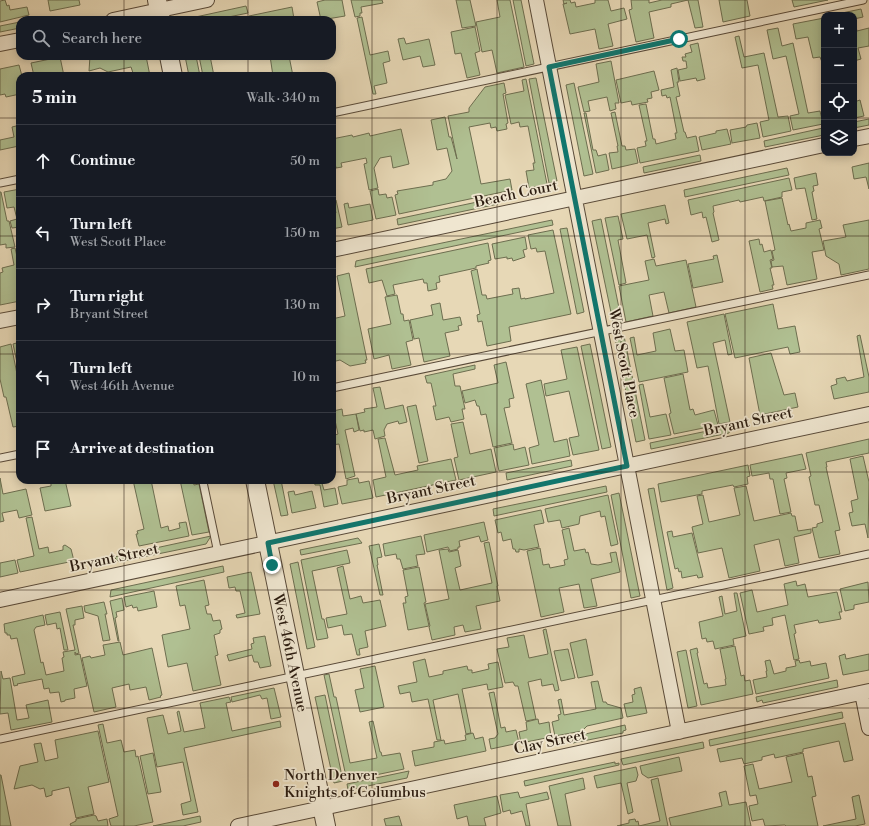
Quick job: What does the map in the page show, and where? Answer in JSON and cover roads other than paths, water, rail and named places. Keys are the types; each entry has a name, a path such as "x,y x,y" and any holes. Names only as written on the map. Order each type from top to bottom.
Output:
{"street":[{"path":"131,16 207,0"},
{"name":"West Scott Place","path":"536,0 679,732"},
{"path":"0,44 16,41"},
{"path":"170,60 172,72"},
{"path":"857,138 869,136"},
{"name":"Beach Court","path":"336,249 821,146"},
{"path":"0,321 16,318"},
{"name":"Bryant Street","path":"0,600 869,414"},
{"name":"West 46th Avenue","path":"256,484 326,826"},
{"path":"865,692 869,728"},
{"name":"Clay Street","path":"238,826 865,692"}],"lane":[{"path":"336,112 863,0"},
{"path":"0,183 16,180"},
{"path":"336,387 869,275"},
{"path":"0,458 16,455"},
{"path":"203,484 218,553"},
{"path":"0,739 869,554"}],"place":[{"name":"North Denver Knights of Columbus","path":"276,784"}]}
